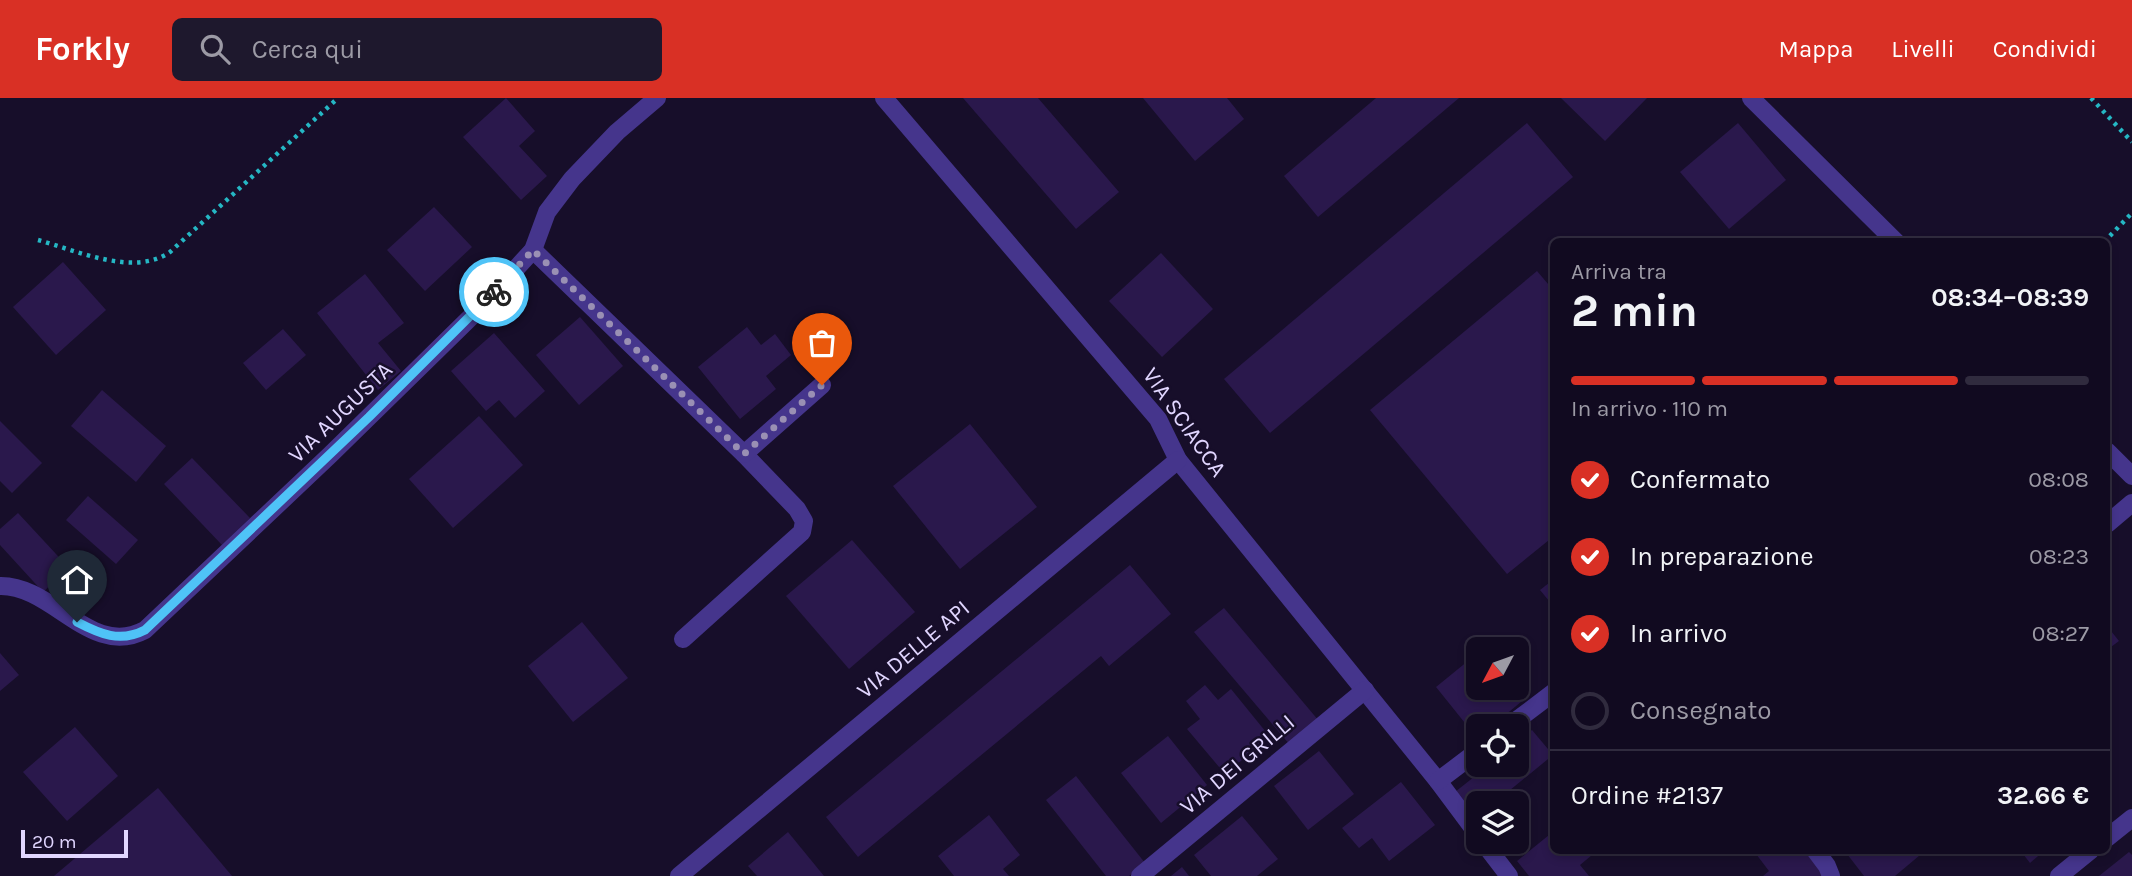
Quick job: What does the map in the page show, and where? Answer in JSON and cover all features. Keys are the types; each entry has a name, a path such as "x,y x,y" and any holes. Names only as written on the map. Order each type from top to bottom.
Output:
{"street":[{"name":"VIA AUGUSTA","path":"0,586 24,591 106,636 134,636 145,630 446,343 533,250 541,224 557,197 590,158 657,98"},
{"name":"VIA SCIACCA","path":"884,98 1158,419 1178,460 1466,819"},
{"path":"1751,98 1892,238"},
{"path":"533,250 744,454 797,509 804,522 802,532 682,639"},
{"path":"744,454 822,385"},
{"path":"2110,454 2132,476"},
{"name":"VIA DELLE API","path":"679,876 1178,460"},
{"path":"2110,521 2132,503"},
{"name":"VIA DEI GRILLI","path":"1140,876 1365,690"},
{"path":"1525,714 1550,695"},
{"path":"1438,781 1466,760"},
{"path":"2110,836 2132,818"},
{"path":"1492,854 1509,876"},
{"path":"1818,854 1831,876"},
{"path":"2059,876 2086,854"}],"path":[{"path":"38,240 119,262 142,263 160,259 170,253 338,98"},
{"path":"2091,98 2132,142"},
{"path":"2108,238 2132,213"}],"building":[{"path":"506,98 535,131 519,146 547,176 521,200 463,137"},
{"path":"963,98 1038,98 1119,192 1076,229"},
{"path":"1143,98 1227,98 1244,119 1195,161"},
{"path":"1376,98 1459,98 1318,217 1284,176"},
{"path":"1561,98 1647,98 1605,141"},
{"path":"1527,123 1573,177 1270,433 1224,379"},
{"path":"1738,123 1786,180 1729,229 1680,172"},
{"path":"434,207 472,247 425,291 387,250"},
{"path":"1161,253 1213,309 1162,357 1109,301"},
{"path":"63,262 106,310 56,355 13,307"},
{"path":"1537,271 1550,286 1550,539 1507,574 1370,410"},
{"path":"365,274 404,323 378,343 401,371 378,390 317,313"},
{"path":"580,317 623,366 579,405 536,355"},
{"path":"747,327 761,345 775,334 791,355 766,376 776,389 740,419 698,367"},
{"path":"283,329 306,355 266,390 243,363"},
{"path":"494,333 545,391 515,418 499,400 486,411 451,371"},
{"path":"102,390 166,446 136,482 71,426"},
{"path":"479,416 523,465 453,528 409,479"},
{"path":"0,421 42,463 12,493 0,481"},
{"path":"970,424 1037,507 960,569 893,486"},
{"path":"192,458 250,518 222,545 164,484"},
{"path":"88,496 138,540 116,564 66,520"},
{"path":"18,513 69,568 43,592 0,545 0,529"},
{"path":"852,540 915,612 849,669 786,596"},
{"path":"1130,565 1171,614 1109,666 1101,656 858,857 826,817"},
{"path":"1550,582 1550,602 1540,590"},
{"path":"1224,608 1319,721 1290,745 1194,632"},
{"path":"582,622 628,678 573,722 528,666"},
{"path":"2110,630 2119,641 2110,648"},
{"path":"0,653 19,675 0,691"},
{"path":"1466,663 1466,700 1523,700 1506,714 1466,714 1466,724 1436,687"},
{"path":"1205,685 1218,700 1231,689 1270,737 1225,774 1187,729 1200,719 1186,701"},
{"path":"75,727 118,776 67,821 23,772"},
{"path":"1532,730 1550,751 1550,757 1529,775 1529,732"},
{"path":"1168,736 1207,785 1161,823 1121,773"},
{"path":"1319,751 1354,794 1308,830 1274,786"},
{"path":"1076,776 1145,863 1129,876 1106,876 1046,800"},
{"path":"1474,777 1526,777 1509,791 1466,791 1466,805 1455,792"},
{"path":"1401,782 1435,825 1389,861 1372,838 1359,848 1342,828"},
{"path":"158,788 232,876 54,876"},
{"path":"989,815 1020,855 1003,869 1009,876 954,876 938,856"},
{"path":"1242,816 1278,859 1257,876 1211,876 1194,855"},
{"path":"788,832 824,876 757,876 748,866"},
{"path":"1550,834 1550,854 1593,854 1580,865 1589,876 1529,876 1517,861 1529,854"},
{"path":"2129,852 2132,855 2132,876 2099,876"},
{"path":"1756,854 1807,854 1825,876 1763,876 1769,871"},
{"path":"1847,854 1921,854 1895,876 1864,876"},
{"path":"2023,854 2040,854 2030,863"},
{"path":"1182,867 1189,876 1171,876"}],"way so far":[{"path":"494,292 533,250 744,454 822,385"}],"route":[{"path":"77,622 106,636 120,638 134,636 145,630 446,343 494,292"}]}
